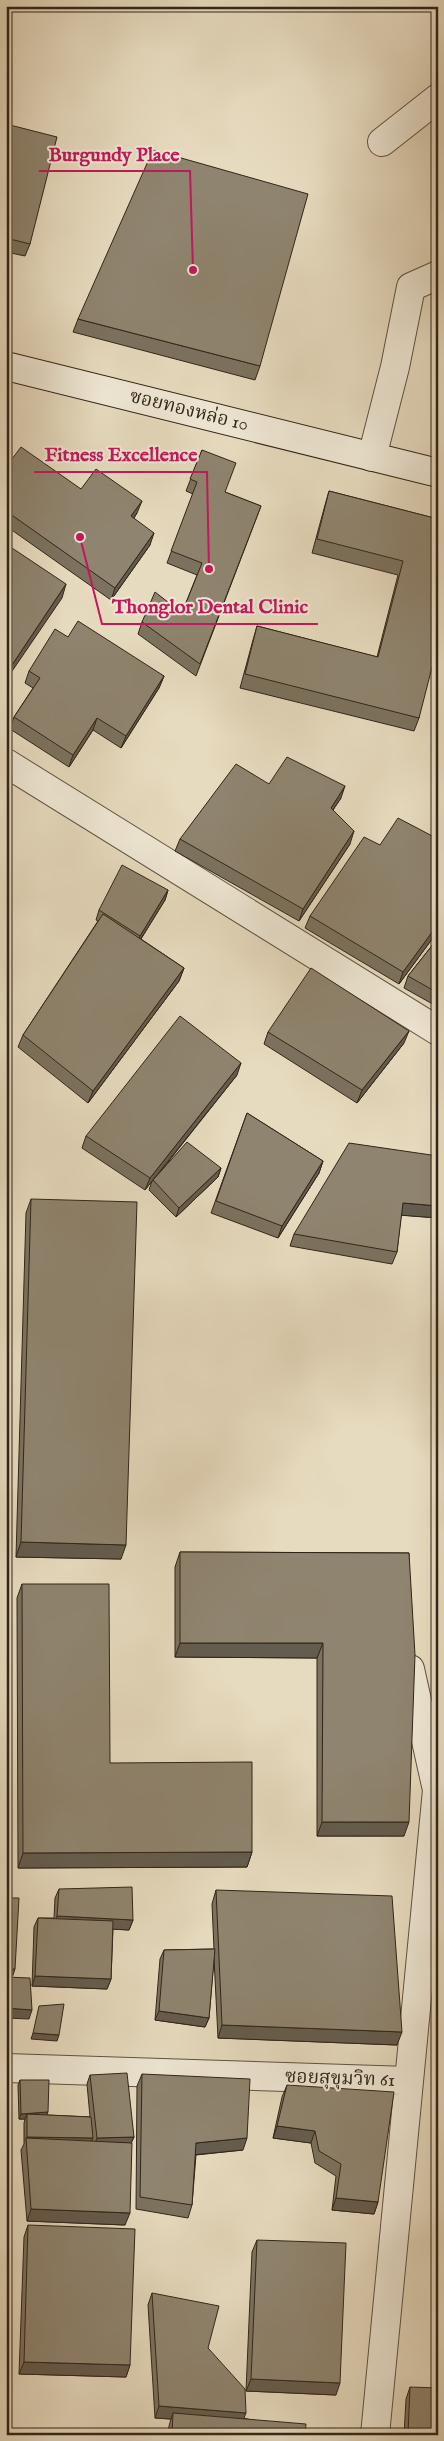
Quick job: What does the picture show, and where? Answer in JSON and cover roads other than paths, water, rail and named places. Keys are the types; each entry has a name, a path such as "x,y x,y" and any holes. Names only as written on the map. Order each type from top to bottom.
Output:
{"street":[{"path":"382,142 437,100"},
{"path":"372,457 395,367 411,287 438,275"},
{"name":"ซอยทองหล่อ 10","path":"6,366 438,473"},
{"path":"6,763 438,1031"},
{"path":"409,2081 436,1790 410,1669"},
{"name":"ซอยสุขุมวิท 61","path":"6,2068 409,2081 375,2435"}],"place":[{"name":"Burgundy Place","path":"193,270"},
{"name":"Thonglor Dental Clinic","path":"80,537"},
{"name":"Fitness Excellence","path":"209,569"}]}
